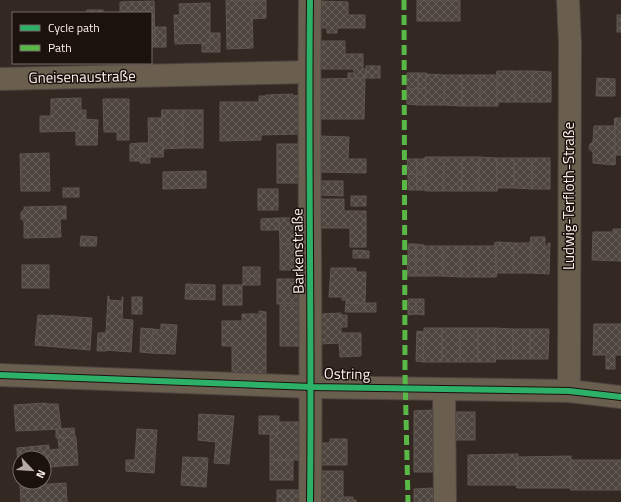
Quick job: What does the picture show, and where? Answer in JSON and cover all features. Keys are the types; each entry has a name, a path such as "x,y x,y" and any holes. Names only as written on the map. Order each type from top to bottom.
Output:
{"street":[{"name":"Barkenstraße","path":"310,0 309,72 312,387 310,502"},
{"name":"Ludwig-Terfloth-Straße","path":"568,0 570,43 569,392"},
{"name":"Gneisenaustraße","path":"0,79 309,72"},
{"name":"Ostring","path":"0,376 312,387 569,392 621,397"},
{"path":"444,389 445,502"}],"building":[{"path":"226,0 252,0 253,48 227,49"},
{"path":"252,0 266,0 266,18 252,19"},
{"path":"417,0 460,0 460,21 417,21"},
{"path":"154,1 155,41 152,42 152,12 120,12 120,2"},
{"path":"320,1 348,2 348,15 365,15 365,28 337,28 337,33 327,33 327,28 320,28"},
{"path":"210,3 210,43 175,44 174,15 180,15 179,4"},
{"path":"87,10 103,10 103,12 87,12"},
{"path":"617,15 621,15 621,32 617,32"},
{"path":"155,27 166,27 166,47 152,47 152,42 155,41"},
{"path":"210,33 220,33 220,52 202,52 202,43 210,43"},
{"path":"320,41 345,41 345,54 363,54 363,69 366,69 366,78 348,79 348,73 354,73 354,69 320,69"},
{"path":"366,66 380,66 380,78 366,78"},
{"path":"498,71 515,71 515,102 498,102 497,106"},
{"path":"515,71 533,71 532,102 515,102"},
{"path":"533,71 551,72 551,102 532,102"},
{"path":"407,73 418,73 418,89 407,89"},
{"path":"418,73 426,73 426,89 418,89"},
{"path":"426,74 445,75 444,105 425,105"},
{"path":"445,75 462,75 462,106 444,105"},
{"path":"462,75 480,75 480,106 462,106"},
{"path":"480,75 497,75 497,106 480,106"},
{"path":"365,78 364,119 320,119 320,79"},
{"path":"597,78 615,79 615,96 596,96"},
{"path":"407,89 418,89 417,105 407,104"},
{"path":"418,89 426,89 425,105 417,105"},
{"path":"293,94 293,96 300,95 300,134 261,135 261,140 220,141 220,102 259,102 259,96"},
{"path":"81,98 81,110 86,110 86,119 80,119 80,131 40,132 40,116 51,116 51,99"},
{"path":"103,99 129,99 129,140 117,140 117,132 104,132"},
{"path":"162,110 183,110 183,148 163,149 163,157"},
{"path":"162,110 163,157 149,157 148,118 162,118"},
{"path":"183,110 203,110 203,148 183,148"},
{"path":"615,118 621,118 621,155 615,155"},
{"path":"615,118 614,165 593,163 593,152 589,149 590,144 593,142 594,126 614,126"},
{"path":"80,119 98,120 97,145 76,145 76,131 80,131"},
{"path":"320,136 349,137 348,159 366,159 366,173 320,172"},
{"path":"140,143 140,161 130,161 130,144"},
{"path":"140,143 149,143 150,163 140,163"},
{"path":"277,144 300,144 300,183 277,183"},
{"path":"49,153 50,191 21,191 20,154"},
{"path":"425,157 444,157 443,191 425,191"},
{"path":"444,157 462,157 462,191 443,191"},
{"path":"462,157 479,157 479,191 462,191"},
{"path":"479,157 497,158 497,191 479,191"},
{"path":"497,158 514,158 514,188 497,188"},
{"path":"514,158 532,158 532,189 514,188"},
{"path":"532,158 550,158 550,189 532,189"},
{"path":"407,159 417,159 417,175 408,174"},
{"path":"417,159 425,159 425,175 417,175"},
{"path":"206,171 206,188 163,189 163,172"},
{"path":"408,174 417,175 417,190 408,190"},
{"path":"417,175 425,175 425,190 417,190"},
{"path":"320,181 343,181 343,196 320,195"},
{"path":"63,188 79,188 79,197 63,197"},
{"path":"258,189 278,189 278,210 258,210"},
{"path":"351,196 366,196 366,206 351,206"},
{"path":"320,199 344,199 344,211 366,211 366,247 350,247 350,228 321,228"},
{"path":"66,206 66,219 60,219 61,237 24,238 24,221 21,219 21,212 24,210 24,207"},
{"path":"279,218 280,230 261,230 261,219"},
{"path":"279,218 300,218 300,244 280,244"},
{"path":"613,229 621,229 621,261 592,260 593,232 613,232"},
{"path":"81,236 97,237 96,246 80,246"},
{"path":"531,237 545,237 545,246 548,246 548,243 550,243 549,274 531,273"},
{"path":"531,237 531,273 513,273 514,243 530,243"},
{"path":"495,242 496,277 478,277 479,246 495,246"},
{"path":"496,242 514,243 513,273 497,273 496,277"},
{"path":"280,244 300,244 300,270 280,270"},
{"path":"408,244 416,244 416,260 408,260"},
{"path":"416,244 424,245 424,260 416,260"},
{"path":"424,246 443,246 443,276 424,276"},
{"path":"443,246 461,246 461,277 443,276"},
{"path":"461,246 479,246 478,277 461,277"},
{"path":"353,250 369,251 369,258 353,258"},
{"path":"408,260 416,260 416,276 407,276"},
{"path":"416,260 424,260 424,276 416,276"},
{"path":"22,265 49,265 49,288 22,288"},
{"path":"243,267 260,267 260,276 243,276"},
{"path":"331,268 356,268 356,272 366,272 365,303 346,303 346,300 342,300 342,297 329,297"},
{"path":"243,276 260,276 260,285 243,285"},
{"path":"277,279 301,279 301,304 277,304"},
{"path":"186,284 215,285 215,300 185,299"},
{"path":"223,285 242,285 242,305 223,305"},
{"path":"108,296 109,300 122,301 123,297 122,319 133,320 131,352 105,350"},
{"path":"132,297 142,297 142,314 132,314"},
{"path":"408,299 416,299 416,314 408,315"},
{"path":"416,299 424,299 424,315 416,314"},
{"path":"346,303 365,303 365,312 345,312"},
{"path":"365,303 376,303 376,312 365,312"},
{"path":"280,305 299,305 299,313 301,313 301,346 280,346"},
{"path":"259,311 266,312 266,373 232,373 232,346 222,346 222,321 242,321 242,314 259,315"},
{"path":"341,313 341,315 347,315 347,327 341,327 341,333 361,333 361,356 340,357 339,343 320,344 320,314"},
{"path":"38,315 92,318 90,350 35,345"},
{"path":"161,324 177,325 175,354 151,353 153,329 161,330"},
{"path":"594,324 621,324 621,355 615,355 615,369 606,369 606,355 593,355"},
{"path":"141,328 153,329 151,353 140,352"},
{"path":"424,328 442,328 442,362 423,362"},
{"path":"442,328 460,328 460,362 442,362"},
{"path":"460,328 478,328 478,362 460,362"},
{"path":"478,328 495,328 495,362 478,362"},
{"path":"495,328 513,329 513,359 496,359 495,362"},
{"path":"513,329 530,329 530,359 513,359"},
{"path":"530,329 549,329 548,359 530,359"},
{"path":"417,331 424,332 423,362 416,361"},
{"path":"98,333 106,333 106,351 97,351"},
{"path":"46,403 58,404 61,429 16,431 14,405"},
{"path":"433,410 433,472 414,472 414,411"},
{"path":"456,412 475,412 475,440 456,440"},
{"path":"199,414 234,416 229,464 214,463 216,442 198,440"},
{"path":"259,416 279,416 278,434 259,434"},
{"path":"278,422 301,422 301,460 270,460 270,434 278,434"},
{"path":"74,428 75,437 56,438 56,429"},
{"path":"137,429 157,430 154,473 126,471 126,460 135,460"},
{"path":"76,437 78,465 61,466 58,438"},
{"path":"330,439 347,439 347,465 321,465 321,443 330,443"},
{"path":"49,445 49,450 17,450 17,448"},
{"path":"60,449 61,466 52,467 52,450 49,450"},
{"path":"518,454 517,488 517,485 468,485 468,455"},
{"path":"571,456 571,490 570,488 517,488 518,457"},
{"path":"183,457 208,458 206,487 181,485"},
{"path":"270,460 293,460 293,480 270,480"},
{"path":"571,460 621,460 621,490 571,490"},
{"path":"321,471 343,471 343,497 353,497 353,500 356,500 356,502 321,502"},
{"path":"66,483 67,502 21,502 20,490 52,490 52,484"},
{"path":"433,488 433,502 414,502 414,489"},
{"path":"277,490 301,490 301,502 277,502"}],"marked path":[{"path":"404,0 405,373 408,502"}],"cycle path":[{"path":"310,0 310,502"},
{"path":"0,375 312,387 569,391 621,397"}]}
